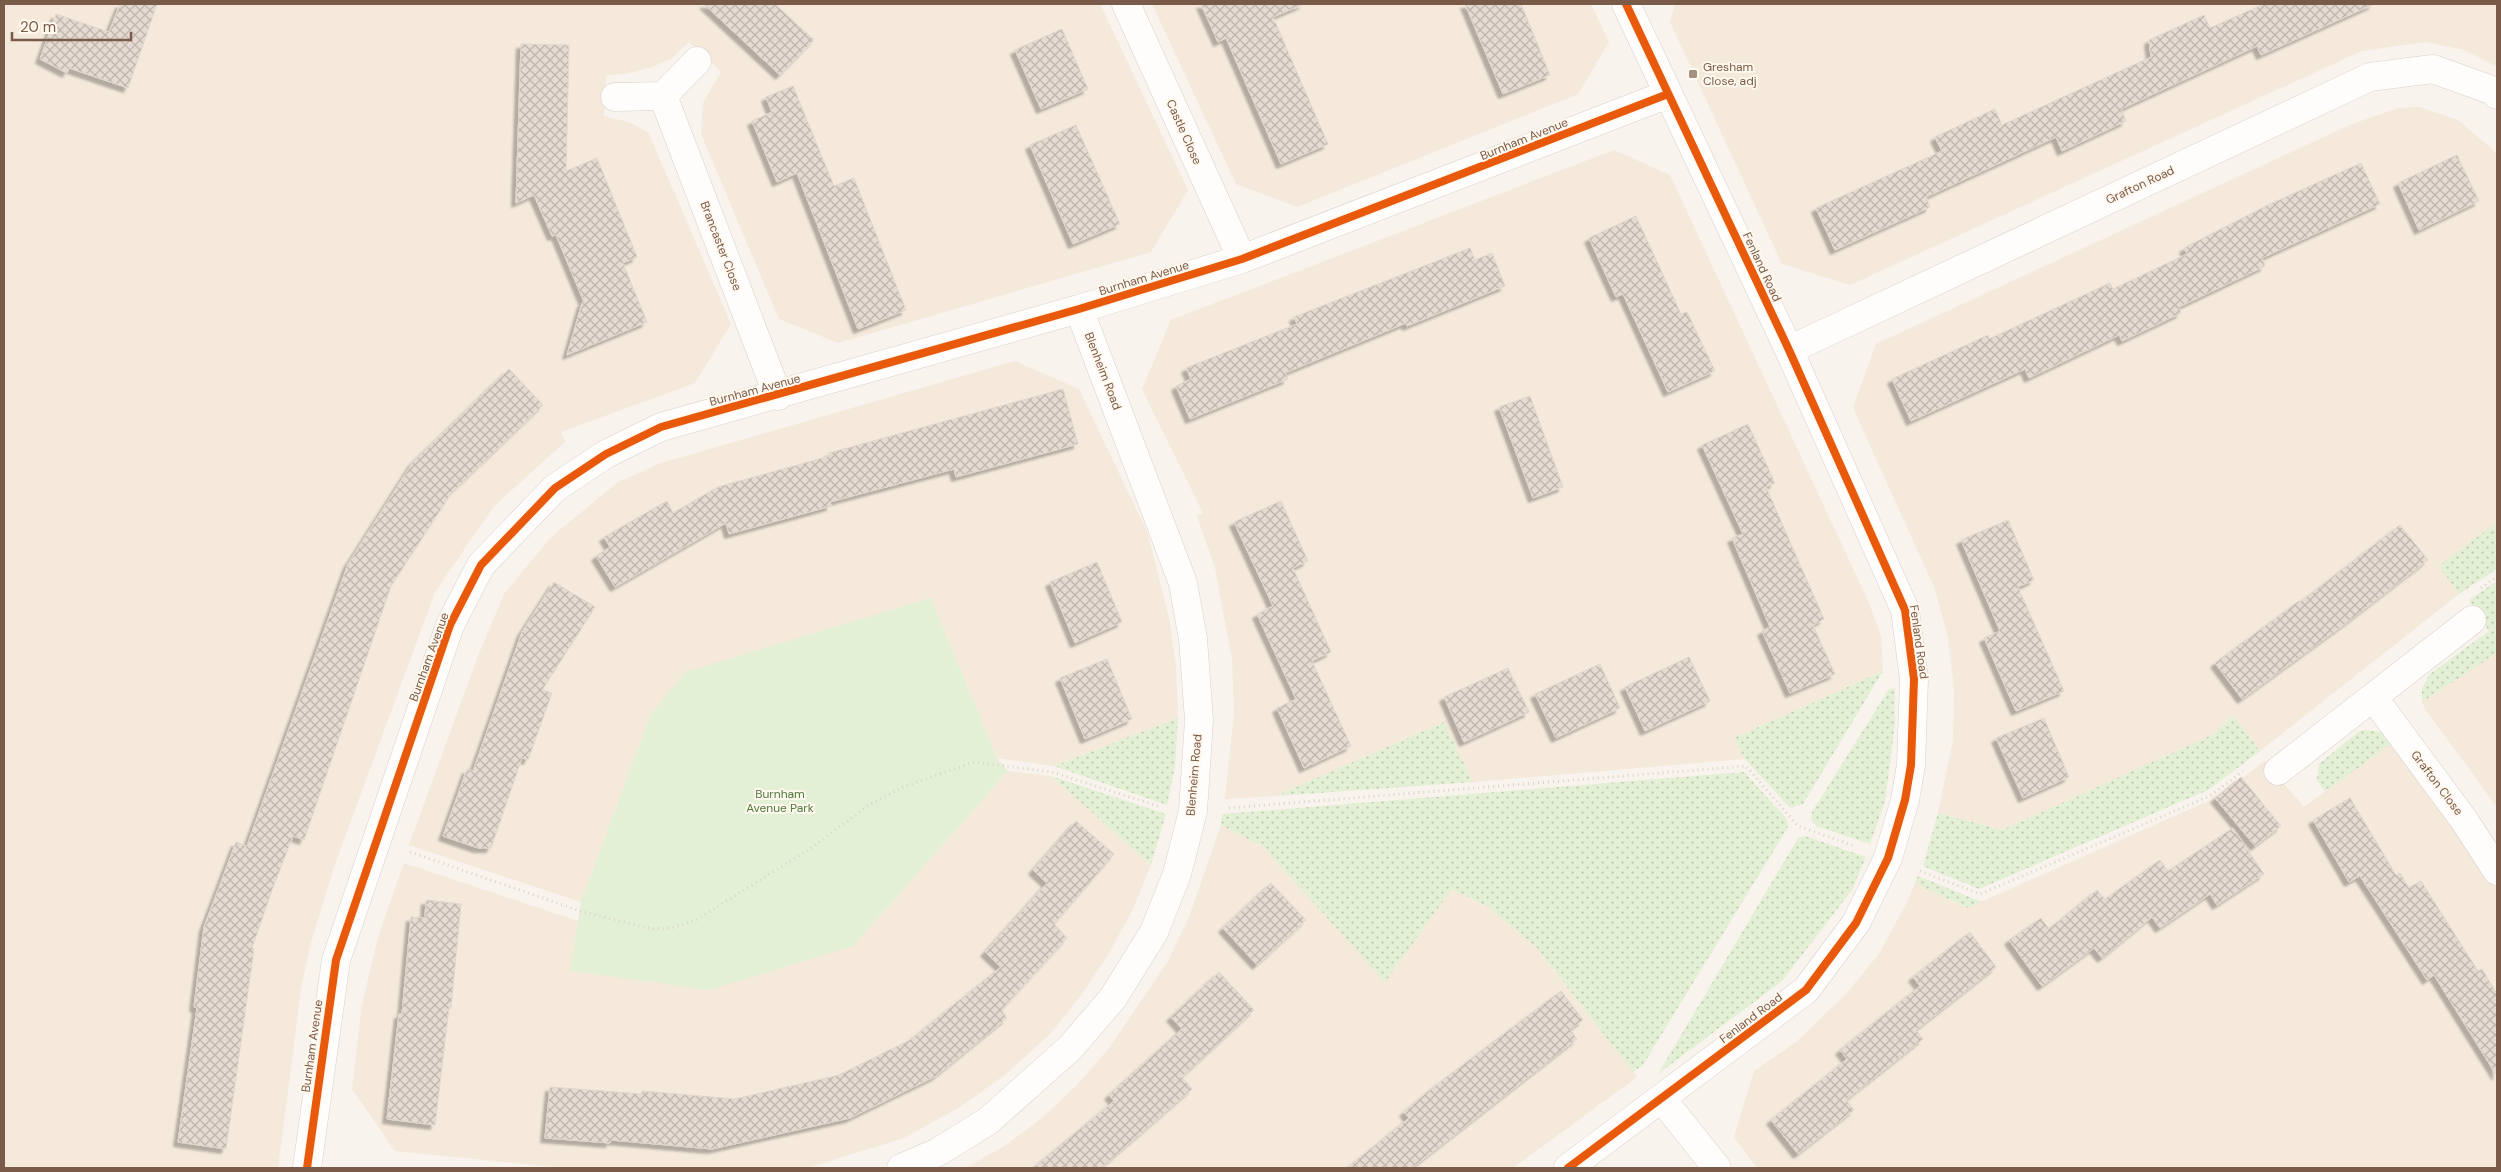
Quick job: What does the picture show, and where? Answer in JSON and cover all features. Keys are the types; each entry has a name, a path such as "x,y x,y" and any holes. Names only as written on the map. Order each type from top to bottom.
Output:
{"street":[{"name":"Castle Close","path":"1126,4 1242,259"},
{"name":"Fenland Road","path":"1568,1168 1806,990 1856,923 1888,858 1905,800 1911,764 1914,678 1905,610 1789,350 1626,4"},
{"path":"615,97 663,96 697,61"},
{"name":"Grafton Road","path":"1789,350 2370,77 2434,69 2494,91 2497,96"},
{"name":"Burnham Avenue","path":"307,1168 336,960 450,625 481,565 555,488 606,454 661,427 778,396 1079,309 1242,259 1668,94"},
{"name":"Brancaster Close","path":"663,96 778,396"},
{"name":"Blenheim Road","path":"900,1168 938,1152 988,1121 1070,1048 1113,998 1154,932 1177,874 1193,811 1199,720 1193,639 1182,584 1079,309"},
{"path":"2278,771 2472,620"},
{"name":"Grafton Close","path":"2373,697 2464,820 2497,871"},
{"path":"1662,1099 1717,1168"}],"path":[{"path":"376,840 580,912 652,929 671,928 696,920 808,850 869,805 903,787 974,762 1052,772 1170,810 1193,811 1746,766 1798,826 1888,858 1980,894 2210,796 2266,753 2278,771"}],"shaded area":[{"path":"4,4 1100,4 1188,190 1151,252 838,343 779,319 701,134 703,103 721,72 689,42 671,59 652,67 626,74 606,75 604,116 628,122 648,132 731,324 695,383 561,432 565,442 494,506 435,592 334,867 310,946 301,989 278,1168 4,1168"},
{"path":"1152,4 1591,4 1609,42 1578,94 1297,207 1236,184"},
{"path":"1675,4 2497,4 2497,67 2465,50 2425,42 2362,51 1850,285 1782,264 1670,22"},
{"path":"2420,107 2458,120 2497,153 2497,522 2440,566 2459,594 2260,751 2233,715 2212,735 2002,830 1938,813 1953,740 1954,689 1948,638 1935,589 1853,408 1876,344 2352,124 2399,108"},
{"path":"1614,150 1670,175 1869,603 1881,636 1883,671 1734,738 1745,759 1473,782 1444,722 1276,796 1225,799 1234,713 1232,660 1215,568 1197,516 1203,513 1142,389 1171,320"},
{"path":"1015,361 1079,389 1148,534 1169,618 1176,668 1178,718 1054,766 997,758 931,598 650,716 581,902 409,845 478,656 504,594 550,538 618,482 661,463"},
{"path":"2497,653 2497,807 2425,709 2422,702"},
{"path":"2392,743 2460,832 2497,889 2497,1168 1757,1168 1734,1137 1754,1071 1796,1042 1845,995 1879,954 1915,883 1967,908 2215,798 2265,761 2304,807"},
{"path":"1008,771 1051,776 1151,865 1132,911 1108,955 1082,994 1050,1034 1006,1074 960,1107 904,1138 807,1168 565,1168 395,1151 352,1089 362,1005 378,937 404,863 578,921 571,971 853,946"},
{"path":"1221,825 1263,847 1385,981 1452,889 1488,907 1536,947 1637,1077 1513,1168 966,1168 1006,1145 1042,1118 1076,1086 1109,1048 1167,963 1189,917"}],"green space":[{"path":"2497,522 2497,569 2459,594 2439,566"},
{"path":"2497,581 2497,653 2422,702 2422,688 2430,674 2489,631 2469,600"},
{"name":"Burnham Avenue Park","path":"931,598 997,758 1008,771 853,946 710,990 570,971 581,902 650,716 685,672"},
{"path":"1883,671 1803,804 1790,808 1745,759 1734,738"},
{"path":"1895,688 1895,724 1885,802 1870,844 1816,826 1811,819 1812,812 1889,689"},
{"path":"2233,715 2260,751 2208,790 1979,889 1923,866 1938,813 2002,830 2212,735"},
{"path":"1178,718 1175,767 1167,805 1054,766"},
{"path":"1444,722 1473,782 1276,796"},
{"path":"2365,730 2382,732 2392,743 2325,792 2317,780 2319,764 2358,732"},
{"path":"1744,772 1786,818 1788,827 1643,1065 1633,1072 1536,947 1488,907 1452,889 1385,982 1263,847 1221,825 1222,814"},
{"path":"1051,776 1166,814 1151,865"},
{"path":"1805,836 1866,857 1852,890 1782,981 1658,1074 1798,838"},
{"path":"1918,876 1982,902 1967,908 1915,883"}],"building":[{"path":"120,4 157,4 128,88 69,68 67,73 40,59 56,14 109,32"},
{"path":"704,4 775,4 814,40 780,75"},
{"path":"1201,4 1304,4 1273,17 1328,144 1281,164 1226,38 1218,42"},
{"path":"1465,4 1521,4 1550,75 1503,94"},
{"path":"2264,4 2374,4 2261,55 2257,46 2121,109 2126,121 2062,151 2056,137 1926,197 1930,207 1835,250 1816,208 1942,151 1935,137 1995,109 2002,125 2151,57 2149,40 2204,15 2210,28"},
{"path":"1062,29 1088,89 1041,109 1015,50"},
{"path":"521,44 569,45 566,171 597,158 637,257 623,263 647,322 567,355 582,303 584,302 556,235 552,236 534,195 516,203"},
{"path":"793,86 834,186 854,178 906,310 858,329 797,173 777,182 752,121 772,112 766,97"},
{"path":"1076,125 1120,224 1073,244 1030,145"},
{"path":"2457,155 2479,201 2419,230 2398,183"},
{"path":"2361,163 2380,204 2262,258 2265,266 2179,307 2181,313 2122,341 2119,335 2029,378 2025,369 1911,421 1892,379 1988,335 1989,339 2110,283 2113,289 2187,254 2184,248 2266,206"},
{"path":"1636,216 1681,314 1687,312 1715,371 1668,392 1623,294 1616,297 1589,238"},
{"path":"1470,248 1475,260 1492,253 1505,286 1407,326 1406,323 1285,373 1288,379 1190,419 1176,386 1191,379 1186,368 1297,324 1294,317"},
{"path":"509,369 543,405 452,492 391,586 304,840 293,836 272,890 252,948 254,949 226,1149 178,1142 197,1008 194,1007 204,927 236,842 247,846 348,564 413,462"},
{"path":"1063,389 1078,444 956,477 954,469 830,502 831,506 729,534 726,523 615,587 596,556 610,547 604,537 667,501 673,513 718,487 830,456 829,453"},
{"path":"1530,396 1563,487 1533,498 1499,407"},
{"path":"1748,424 1775,483 1766,487 1824,619 1813,625 1835,674 1790,693 1762,631 1770,627 1732,538 1743,534 1702,445"},
{"path":"1281,501 1308,561 1293,568 1331,652 1312,661 1351,746 1304,768 1277,708 1296,699 1257,614 1273,606 1234,522"},
{"path":"2008,520 2034,580 2018,587 2064,691 2016,711 1984,638 2000,631 1961,540"},
{"path":"2400,525 2428,560 2345,624 2242,699 2215,663 2300,602"},
{"path":"1097,562 1122,622 1075,643 1050,582"},
{"path":"554,582 595,607 542,690 552,693 528,760 522,758 491,848 478,848 443,836 467,769 473,771 522,632"},
{"path":"1689,657 1710,701 1645,731 1625,687"},
{"path":"1107,659 1132,719 1085,739 1060,678"},
{"path":"1600,664 1620,708 1556,738 1535,694"},
{"path":"1508,668 1529,712 1464,742 1444,697"},
{"path":"2044,718 2069,777 2023,798 1996,738"},
{"path":"2241,777 2281,826 2255,846 2215,798"},
{"path":"2350,798 2396,875 2400,873 2409,888 2421,881 2478,971 2482,969 2497,994 2497,1076 2434,975 2427,980 2360,876 2349,882 2313,820"},
{"path":"1076,821 1114,854 1054,924 1067,938 1001,1010 1007,1018 936,1076 850,1118 712,1149 611,1140 610,1143 545,1138 550,1087 642,1094 642,1091 735,1099 839,1075 910,1040 1001,967 985,952 1047,883 1033,870"},
{"path":"2233,828 2264,874 2217,905 2210,894 2160,928 2152,917 2102,958 2094,948 2042,986 2009,940 2041,918 2049,929 2097,890 2105,899 2160,860 2168,871"},
{"path":"1271,883 1306,920 1257,965 1223,928"},
{"path":"426,900 461,904 451,1008 449,1008 435,1125 387,1119 399,1014 402,1014 411,917 425,918"},
{"path":"1970,932 1996,967 1916,1030 1923,1039 1846,1100 1854,1110 1798,1154 1771,1120 1847,1059 1840,1050 1920,986 1913,977"},
{"path":"1219,972 1254,1010 1182,1077 1192,1089 1101,1168 1033,1168 1114,1101 1109,1095 1182,1029 1171,1017"},
{"path":"1561,991 1583,1020 1570,1029 1577,1039 1412,1168 1347,1168 1409,1118 1404,1112 1431,1089"}],"cycle path":[{"path":"1568,1168 1806,990 1856,923 1888,858 1905,800 1911,765 1914,679 1905,610 1789,350 1626,4"},
{"path":"307,1168 336,960 450,625 481,565 555,488 606,454 661,427 1079,309 1242,259 1668,94"}],"place":[{"name":"Gresham Close, adj","path":"1693,74"}]}
